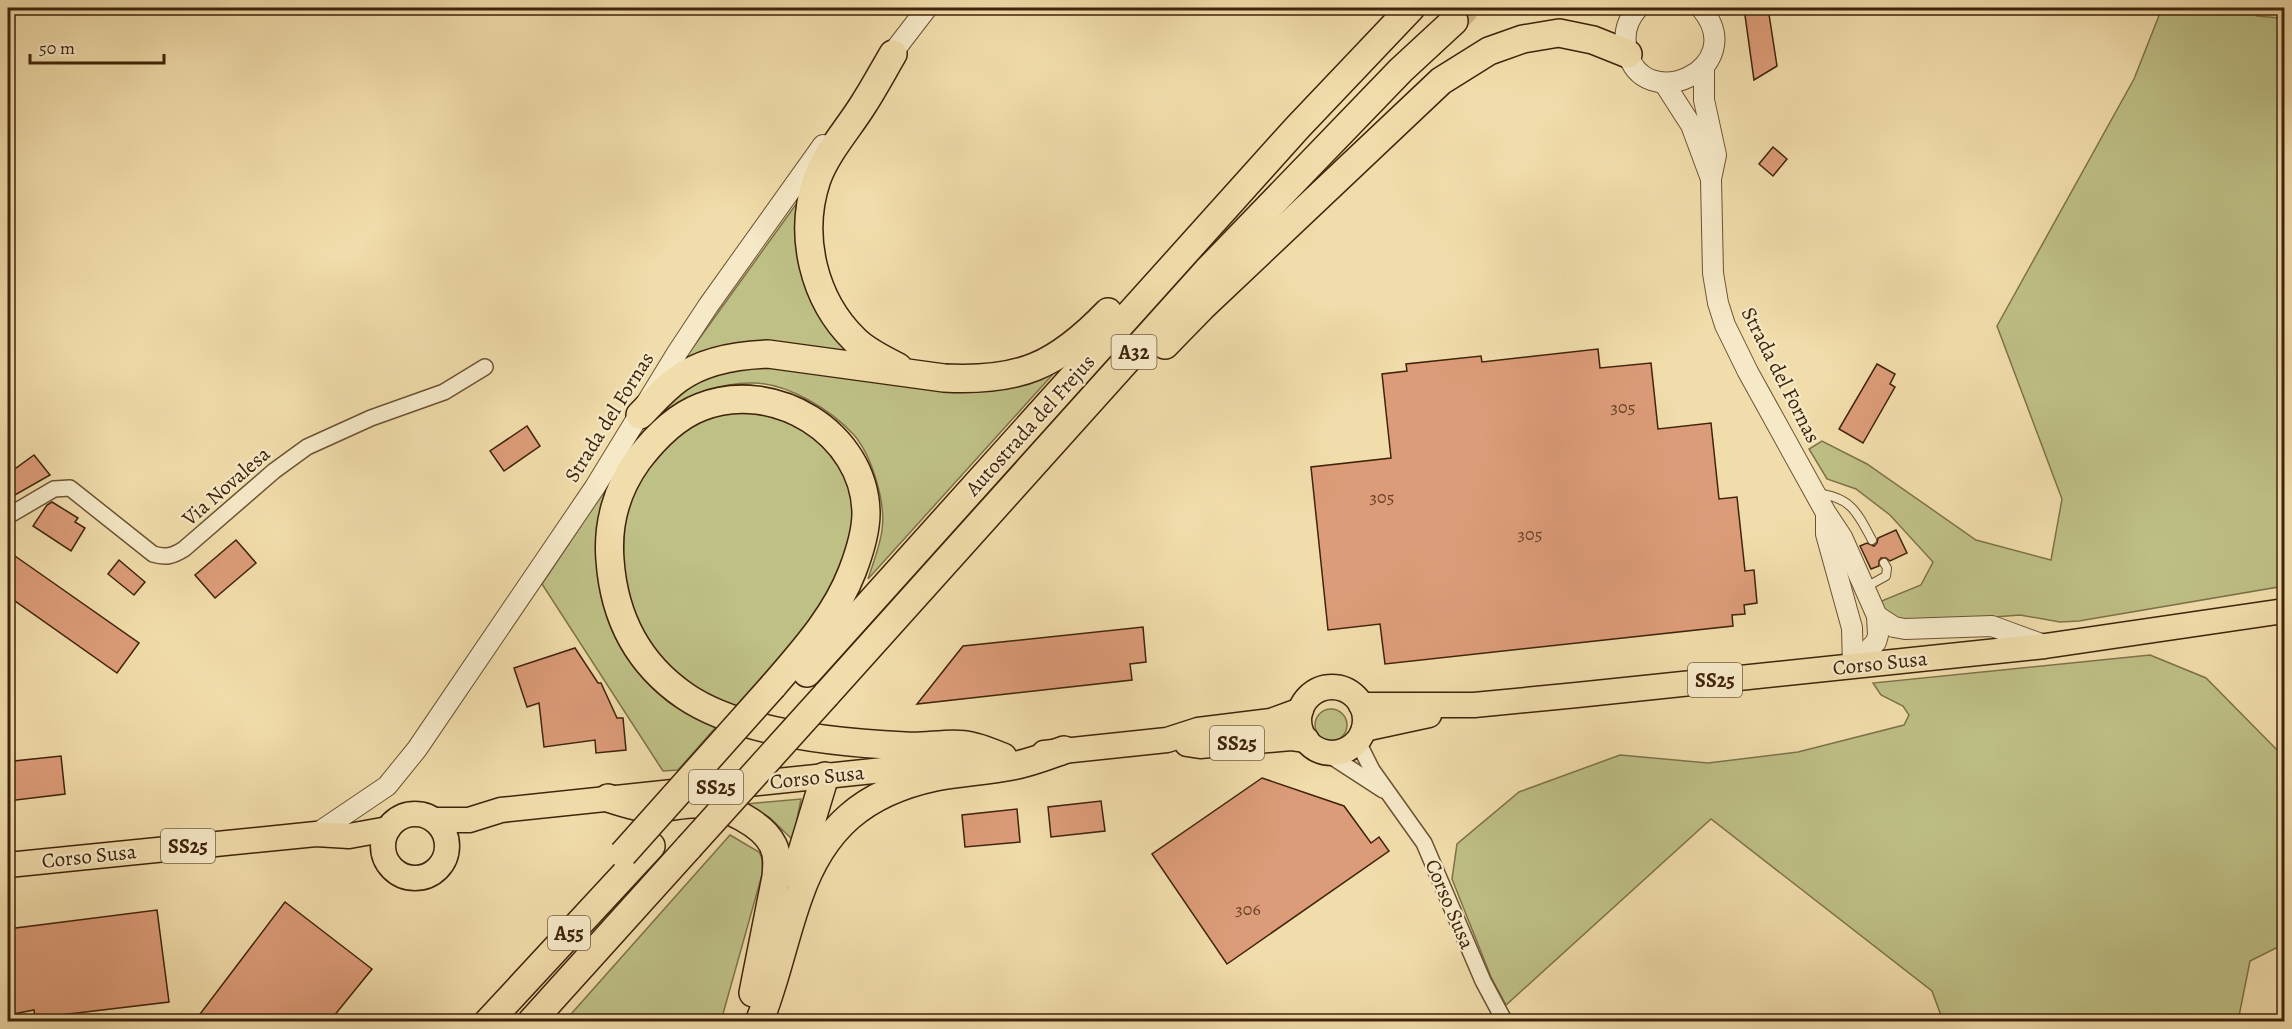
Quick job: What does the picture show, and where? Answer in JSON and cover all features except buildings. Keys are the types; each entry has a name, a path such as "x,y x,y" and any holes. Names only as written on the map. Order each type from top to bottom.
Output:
{"highway":[{"name":"Autostrada del Frejus","path":"651,846 782,688 1297,128 1411,8"},
{"name":"Autostrada del Frejus","path":"689,847 1207,272 1401,70 1454,21"},
{"path":"1076,417 1132,379 1202,307 1441,81 1489,51 1523,39 1559,33 1593,40 1628,54"},
{"path":"893,54 834,148 818,178 811,204 809,233 811,257 817,282 842,326 857,342 876,356 909,373"},
{"path":"640,415 678,379 698,368 744,355 768,354 972,379 999,377 1049,361 1069,350 1088,334 1245,164 1297,128"},
{"path":"582,919 601,878 623,854 782,688 837,603 852,573 862,543 866,513 862,487 852,462 836,440 814,421 789,406 761,400 731,400 701,407 672,424 648,445 630,471 617,498 611,523 611,581 618,610 645,659 662,678 686,696 734,719 803,735 869,744 910,747 970,745 1003,757"},
{"path":"759,1022 768,1000 799,894 815,861 831,836 848,816 876,796 910,784 936,777 1014,766 1064,750"},
{"path":"754,992 769,958 825,776"},
{"path":"608,798 647,808 702,804 720,807 743,817 764,833 773,845 777,858 776,877 754,992 745,1022"},
{"name":"A55","path":"488,1022 651,846"},
{"name":"A55","path":"531,1022 689,847"},
{"path":"550,1022 557,1014 580,967"}],"main road":[{"name":"Corso Susa","path":"1362,705 1474,705 2045,646 2284,611"},
{"name":"SS25","path":"1301,710 1312,694 1330,687 1348,691 1362,705"},
{"path":"1360,735 1365,717 1362,705"},
{"name":"Corso Susa","path":"1360,735 1474,705"},
{"name":"Corso Susa","path":"434,820 469,820 501,810 1167,740 1198,730 1271,721 1301,710"},
{"path":"1301,710 1301,729 1315,746"},
{"name":"SS25","path":"1315,746 1341,751 1360,735"},
{"name":"Corso Susa","path":"1167,740 1200,746 1291,738 1315,746"},
{"name":"SS25","path":"388,829 394,821 414,814 424,815 434,820"},
{"path":"434,820 446,836 447,847"},
{"name":"SS25","path":"384,855 390,866 400,874 418,878 430,874 440,866 447,847 469,820"},
{"name":"Corso Susa","path":"8,865 316,834 349,836 388,829"},
{"path":"384,855 384,838 388,829"},
{"name":"Corso Susa","path":"349,836 384,855"}],"street":[{"name":"Strada del Fornas","path":"316,834 366,802 387,786 400,772 595,487 708,306 830,135 927,8"},
{"path":"1638,8 1632,14 1626,27 1625,41 1633,65 1642,74 1664,83 1686,79 1704,66"},
{"name":"Strada del Fornas","path":"1701,8 1708,15 1713,28 1714,41 1711,54 1704,66 1704,100 1716,154 1711,180 1713,273 1718,303 1725,325 1748,372 1826,513 1842,537 1877,616"},
{"name":"Strada del Fornas","path":"1664,83 1691,124 1711,180"},
{"name":"Via Novalesa","path":"8,516 54,489 70,488 153,554 164,557 173,555 184,549 274,471 307,447 371,418 444,392 485,367"},
{"name":"Strada del Fornas","path":"1826,513 1828,540 1852,628 1853,666"},
{"path":"1853,666 1876,642 1877,616"},
{"path":"1877,616 1894,627 1905,629 1992,626 2045,646"},
{"name":"Corso Susa","path":"1360,735 1372,770 1424,843 1483,981 1505,1022"},
{"name":"Corso Susa","path":"1315,746 1387,792"}],"lane":[{"path":"1816,492 1834,495 1853,506 1872,540"},
{"path":"1828,540 1838,551 1843,562"},
{"path":"1848,573 1853,584 1864,587 1886,576 1884,563"}],"green space":[{"path":"2162,8 2252,8 2257,16 2280,18 2284,16 2284,586 2079,621 2060,622 2020,615 1917,623 1889,617 1879,602 1921,585 1933,562 1890,515 1856,489 1827,479 1809,449 1822,441 1867,464 1976,540 2051,560 2062,499 1997,326 2134,79"},
{"path":"802,196 798,233 858,354 681,364"},
{"path":"751,366 1026,381 1054,373 868,579 882,530 880,494 872,467 861,444 834,416 795,393 781,388 767,384 741,383 703,392 655,416 682,390 716,374"},
{"path":"757,412 789,421 819,441 841,466 852,496 855,524 832,591 812,620 736,706 706,695 675,673 648,642 631,606 623,562 625,519 637,483 658,452 693,423 726,413"},
{"path":"606,488 597,548 598,576 603,604 612,631 626,656 644,679 667,701 697,719 716,727 678,770 663,771 542,584"},
{"path":"2150,655 2206,678 2284,757 2284,944 2250,961 2238,1021 1943,1021 1932,991 1711,819 1506,1005 1491,977 1452,879 1457,844 1519,792 1620,755 1708,763 1798,752 1904,725 1909,715 1903,706 1881,695 1873,683"},
{"path":"1331,709 1343,713 1347,725 1343,737 1331,741 1319,737 1315,725 1319,713"},
{"path":"801,799 793,840 769,817 746,804"},
{"path":"730,835 759,852 765,864 721,1021 564,1022"}],"tunnel":[{"path":"1454,21 1467,8"}]}
